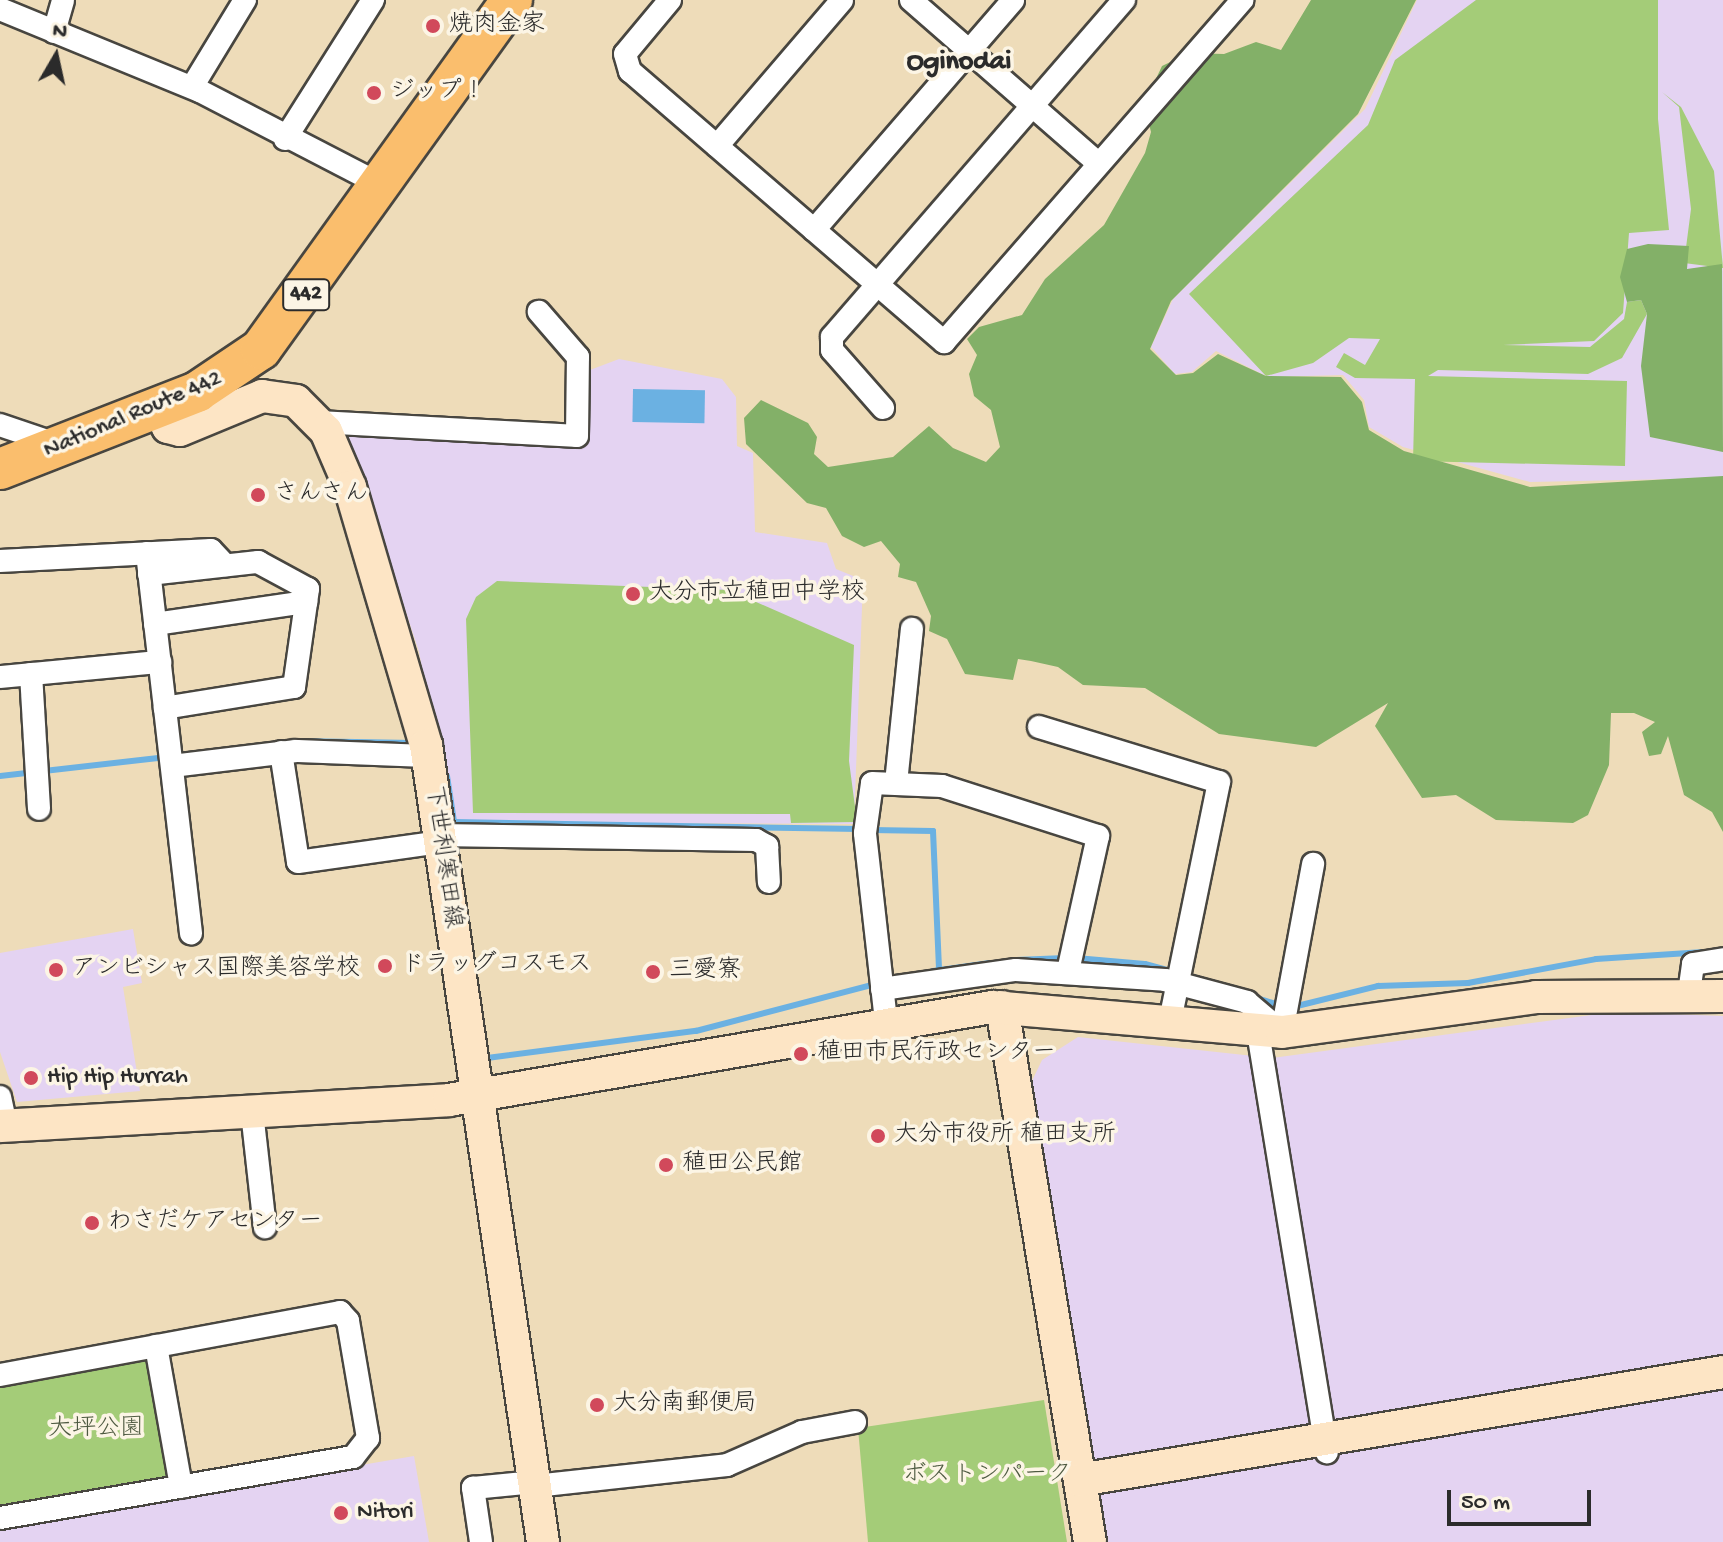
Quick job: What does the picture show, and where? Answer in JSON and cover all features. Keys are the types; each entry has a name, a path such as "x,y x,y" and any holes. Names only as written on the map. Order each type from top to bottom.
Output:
{"highway":[{"name":"National Route 442","path":"0,469 159,408 218,380 261,349 383,186 512,0"}],"street":[{"path":"54,32 63,0"},
{"path":"192,87 245,0"},
{"path":"285,139 373,0"},
{"path":"670,0 625,61 717,146 944,342 1242,0"},
{"path":"717,146 842,0"},
{"path":"911,0 1099,164"},
{"path":"814,230 1013,0"},
{"path":"883,408 829,344 1124,0"},
{"path":"0,9 192,87 285,139 383,186"},
{"path":"159,408 168,427 180,430 278,396 296,401 320,422 577,436 578,357 539,312"},
{"name":"下世利寒田線","path":"320,422 375,562 428,756 543,1542"},
{"path":"0,425 63,446"},
{"path":"0,561 268,564 307,587 294,687 165,708"},
{"path":"148,564 191,933"},
{"path":"155,624 306,602"},
{"path":"896,783 912,629"},
{"path":"0,677 160,662"},
{"path":"31,674 39,809"},
{"path":"1039,727 1219,782 1169,1025"},
{"path":"281,752 298,862 439,839 756,840 767,846 769,882"},
{"path":"172,766 281,752 428,756"},
{"path":"886,1021 865,830 871,784 942,786 1101,839 1068,971"},
{"path":"1313,864 1277,1018 1326,1446"},
{"path":"1689,993 1693,964 1723,959"},
{"path":"882,989 997,972 1181,975 1277,1018"},
{"path":"2,1116 252,1112 476,1096 886,1021 1002,1007 1169,1025 1526,998 1689,993 1723,996"},
{"path":"1002,1007 1090,1542"},
{"path":"252,1112 265,1227"},
{"path":"0,1375 336,1312 348,1321 368,1438 360,1455 0,1518"},
{"path":"156,1346 181,1487"},
{"path":"1326,1446 1723,1372"},
{"path":"1081,1487 1723,1385"},
{"path":"481,1542 473,1488 727,1465 802,1432 855,1422"}],"shaded area":[{"path":"1417,0 1723,0 1723,478 1530,482 1403,447 1369,427 1364,400 1343,375 1268,377 1216,351 1192,372 1175,374 1151,347 1173,299 1365,109"},
{"name":"大分市立稙田中学校","path":"619,359 722,379 736,397 737,446 753,453 755,532 827,543 836,569 863,580 854,824 451,822 419,652 346,429 587,443 590,370"},
{"path":"133,929 142,983 123,987 140,1091 17,1102 0,1052 0,953"},
{"path":"1614,1012 1723,1016 1723,1542 1107,1542 1077,1401 1031,1083 1042,1060 1078,1037 1272,1058"},
{"path":"414,1456 429,1542 0,1542 0,1527"}],"green space":[{"path":"1311,0 1416,0 1358,114 1171,301 1150,349 1176,375 1193,373 1218,354 1266,376 1341,377 1362,402 1369,430 1404,451 1530,487 1723,476 1723,832 1712,812 1684,795 1668,736 1661,754 1649,756 1642,732 1655,722 1634,713 1611,713 1609,765 1588,815 1573,823 1496,820 1456,795 1422,798 1375,726 1388,703 1316,747 1219,734 1145,688 1083,685 1058,667 1031,661 1018,659 1013,680 965,674 947,639 929,631 931,616 916,582 898,577 900,564 881,541 864,547 842,536 826,508 807,503 746,444 744,418 761,400 808,423 817,437 814,454 828,467 893,457 929,426 953,448 986,462 1000,447 991,410 974,396 969,374 977,355 967,339 979,327 1022,315 1045,279 1104,225 1145,153 1151,132 1144,104 1162,66 1189,53 1224,54 1256,42 1281,50"},
{"path":"1476,0 1658,0 1658,119 1669,230 1629,233 1623,313 1594,341 1503,345 1590,347 1624,319 1627,302 1641,300 1647,314 1622,358 1588,374 1438,370 1428,376 1627,381 1625,466 1413,461 1415,379 1355,378 1336,367 1344,353 1365,365 1380,339 1349,338 1313,363 1266,376 1189,294 1368,125 1395,60"},
{"path":"1662,92 1681,107 1714,171 1723,268 1684,263 1691,209 1679,107"},
{"path":"1648,244 1689,246 1687,269 1722,264 1723,452 1650,437 1641,366 1647,314 1641,300 1627,302 1620,277 1627,249"},
{"path":"497,581 729,590 854,645 849,761 857,822 791,823 790,814 473,813 466,619 476,597"},
{"name":"大坪公園","path":"142,1358 156,1367 173,1470 163,1481 0,1509 0,1384"},
{"name":"ボストンパーク","path":"1044,1400 1067,1542 868,1542 858,1428"}],"water":[{"path":"633,389 705,390 704,423 632,422"}],"waterway":[{"path":"297,741 414,743"},
{"path":"0,776 167,757"},
{"path":"447,776 454,822 860,829"},
{"path":"871,830 933,831 939,970"},
{"path":"1293,1007 1378,986 1468,983 1596,959 1704,952"},
{"path":"1016,960 1065,958"},
{"path":"1076,958 1145,964 1233,988"},
{"path":"933,971 989,963"},
{"path":"487,1058 696,1031 875,984"},
{"path":"1254,997 1281,1006"}],"place":[{"name":"焼肉金家","path":"433,26"},
{"name":"ジップ！","path":"374,93"},
{"name":"さんさん","path":"258,495"},
{"name":"大分市立稙田中学校","path":"633,594"},
{"name":"ドラッグコスモス","path":"385,966"},
{"name":"アンビシャス国際美容学校","path":"56,970"},
{"name":"三愛寮","path":"653,972"},
{"name":"稙田市民行政センター","path":"801,1054"},
{"name":"Hip Hip Hurrah","path":"31,1078"},
{"name":"大分市役所 稙田支所","path":"878,1136"},
{"name":"稙田公民館","path":"666,1165"},
{"name":"わさだケアセンター","path":"92,1223"},
{"name":"大分南郵便局","path":"597,1405"},
{"name":"Nitori","path":"341,1513"}],"district":[{"name":"Oginodai","path":"959,63"}]}
